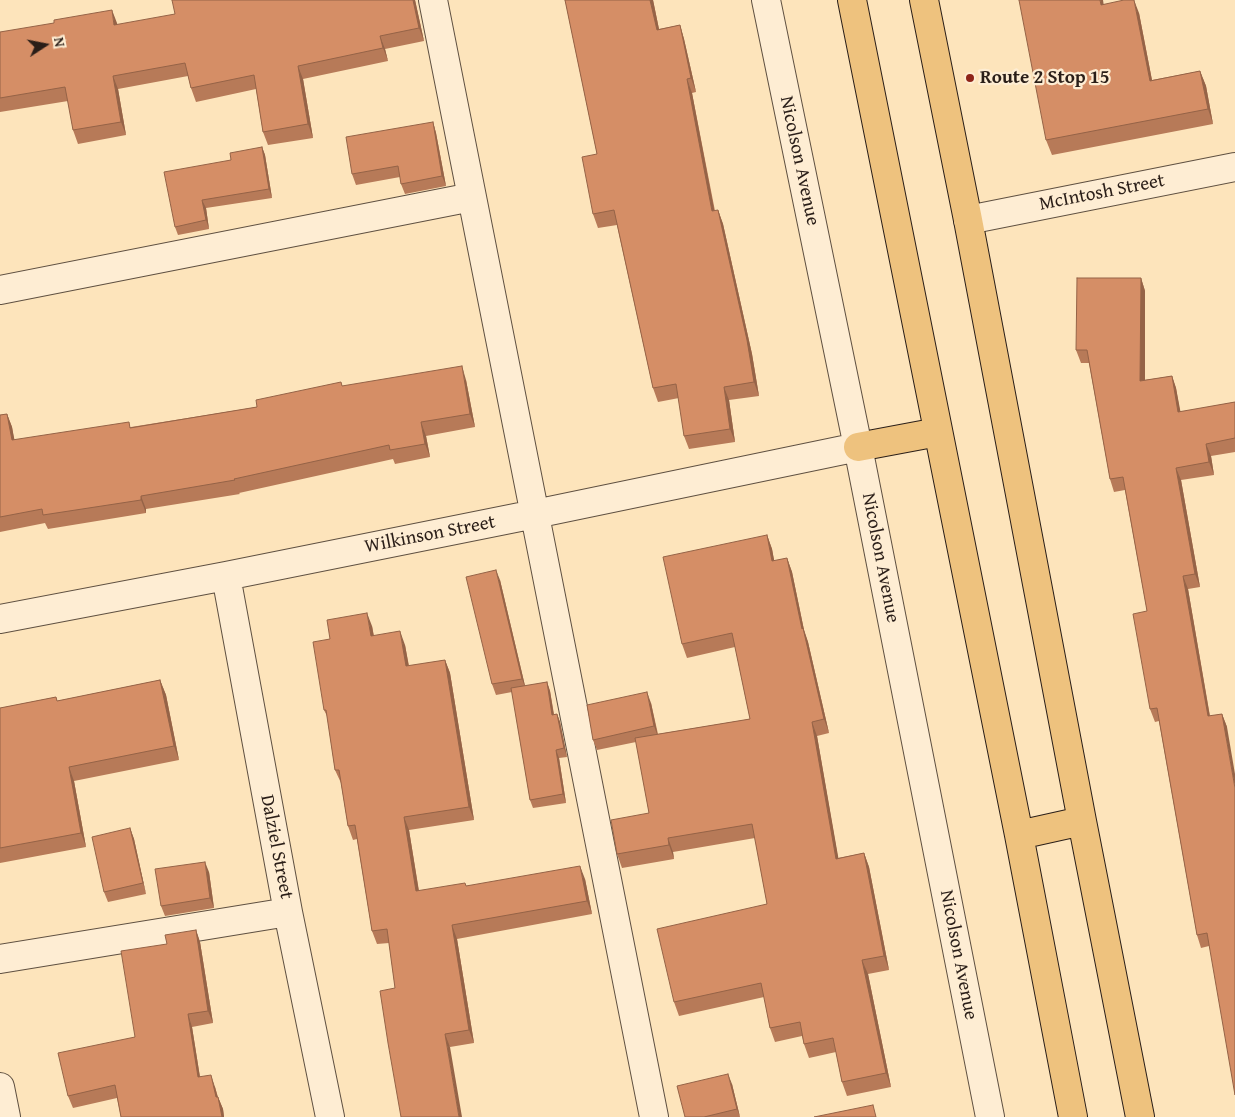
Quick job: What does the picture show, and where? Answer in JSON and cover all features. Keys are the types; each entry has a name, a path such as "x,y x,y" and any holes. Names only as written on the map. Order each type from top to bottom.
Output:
{"main road":[{"path":"852,0 1019,835 1073,1117"},
{"path":"924,0 1140,1117"},
{"path":"858,447 938,432"},
{"path":"1019,835 1082,821"}],"street":[{"path":"433,0 654,1117"},
{"name":"Nicolson Avenue","path":"766,0 858,447 990,1117"},
{"name":"McIntosh Street","path":"968,220 1235,167"},
{"path":"0,290 472,197"},
{"name":"Wilkinson Street","path":"0,619 226,576 858,447"},
{"name":"Dalziel Street","path":"226,576 288,912 330,1117"},
{"path":"0,959 288,912"},
{"path":"0,1087 6,1117"}],"building":[{"path":"172,0 413,0 419,28 380,36 383,48 298,66 308,124 263,132 254,75 191,88 185,63 113,76 121,122 73,130 65,87 0,98 0,32 54,23 54,20 112,10 114,25 175,14"},
{"path":"565,0 650,0 657,30 680,25 691,78 687,79 712,211 718,210 747,340 754,382 724,387 730,429 684,436 676,384 653,388 614,210 593,214 582,157 597,154"},
{"path":"1019,0 1100,0 1101,5 1134,0 1150,81 1200,71 1208,109 1046,140"},
{"path":"433,122 442,176 401,184 398,166 352,174 346,137"},
{"path":"262,147 269,189 202,200 206,220 175,227 164,172 231,160 230,153"},
{"path":"1077,278 1141,278 1140,381 1172,376 1178,412 1235,402 1235,438 1206,444 1209,462 1176,468 1195,574 1183,576 1208,716 1222,714 1235,788 1235,1095 1207,933 1197,935 1157,708 1150,709 1133,614 1147,611 1123,477 1110,479 1087,350 1076,350"},
{"path":"462,366 470,414 421,422 425,444 390,450 389,445 235,480 141,496 141,500 43,515 42,509 0,517 0,415 7,414 12,440 129,422 130,428 257,407 256,400 341,382 342,386"},
{"path":"767,535 772,561 787,558 824,719 812,722 836,859 864,853 884,956 862,960 886,1073 842,1082 833,1038 804,1044 800,1022 770,1028 761,983 674,1002 657,929 767,904 752,824 668,838 669,845 617,854 611,820 649,813 635,738 750,719 732,633 682,644 663,557"},
{"path":"496,570 522,679 492,684 466,577"},
{"path":"367,613 371,636 400,631 406,666 445,660 469,807 404,817 416,891 465,883 466,886 580,866 587,901 452,925 469,1030 445,1034 459,1117 401,1117 380,991 395,988 387,929 372,931 355,825 348,826 339,770 335,770 326,710 324,710 313,642 330,639 327,620"},
{"path":"160,680 174,746 69,767 81,833 0,848 0,708 56,697 57,701"},
{"path":"547,682 552,715 557,714 564,748 556,750 563,794 530,800 511,688"},
{"path":"647,692 654,726 593,740 587,705"},
{"path":"130,828 143,883 104,892 92,837"},
{"path":"205,862 210,898 161,906 155,869"},
{"path":"196,930 208,1011 188,1014 198,1077 211,1075 222,1117 121,1117 115,1085 68,1096 58,1053 135,1037 121,951 167,944 165,935"},
{"path":"728,1074 737,1109 704,1117 685,1117 677,1086"},
{"path":"873,1105 876,1117 814,1117"}],"place":[{"name":"Route 2 Stop 15","path":"970,78"}]}
